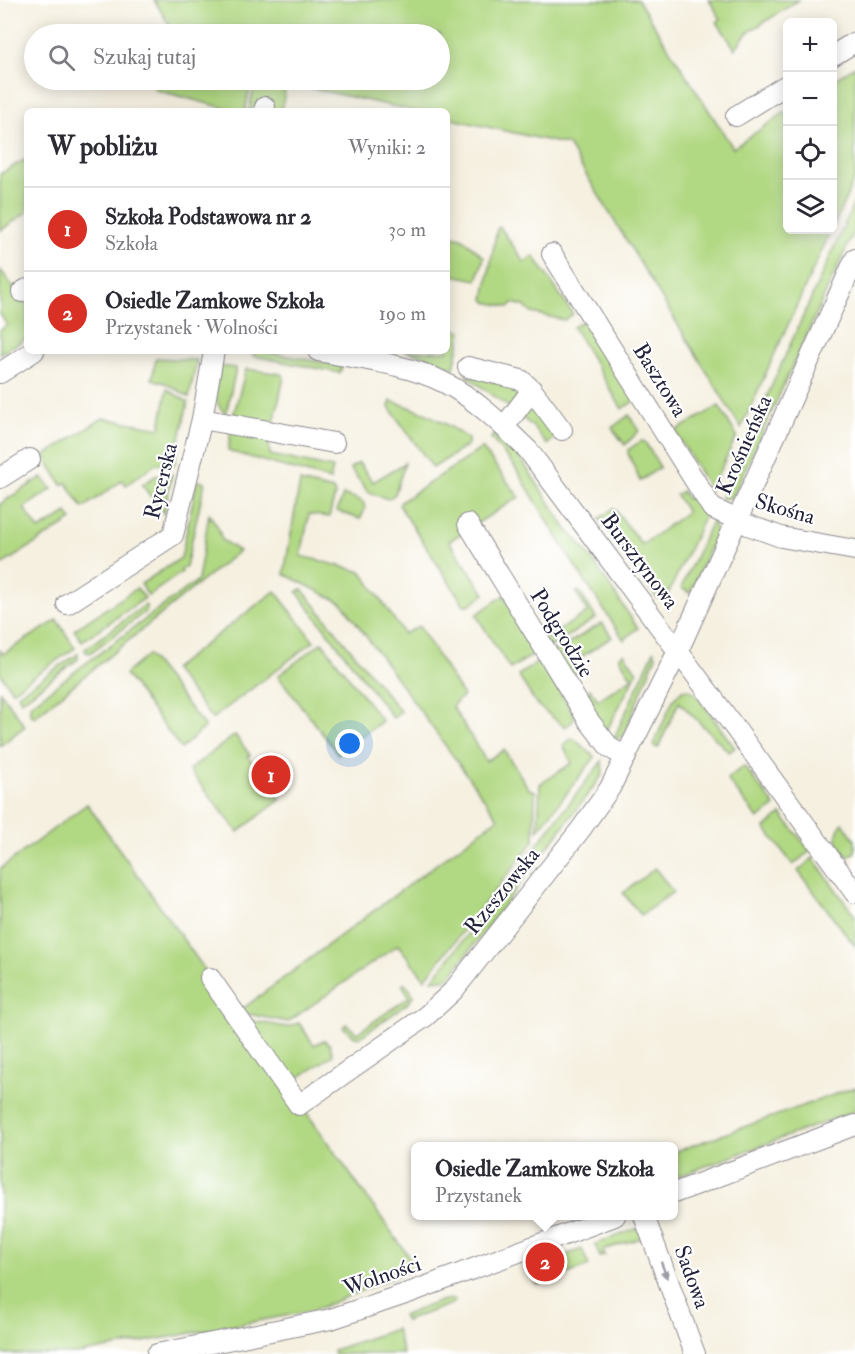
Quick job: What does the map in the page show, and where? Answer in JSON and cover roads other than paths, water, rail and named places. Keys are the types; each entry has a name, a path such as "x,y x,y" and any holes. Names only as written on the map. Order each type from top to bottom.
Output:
{"street":[{"path":"837,53 855,42"},
{"path":"736,116 783,87"},
{"name":"Basztowa","path":"552,254 712,508 737,520"},
{"name":"Krośnieńska","path":"678,651 855,259"},
{"path":"0,373 29,354"},
{"name":"Rycerska","path":"67,604 173,534 202,419 213,354"},
{"name":"Bursztynowa","path":"334,354 416,372 445,383 491,415 528,450 855,893"},
{"path":"468,367 521,380 532,390 562,430"},
{"path":"504,427 532,390"},
{"path":"202,419 333,443"},
{"path":"0,478 30,459"},
{"name":"Skośna","path":"737,520 781,537 855,550"},
{"name":"Podgrodzie","path":"468,524 589,721 610,748 626,757"},
{"name":"Rzeszowska","path":"210,978 299,1105 426,1016 453,991 581,829 610,788 678,651"},
{"path":"678,1191 855,1125"},
{"name":"Wolności","path":"157,1354 331,1319 411,1292 602,1220"},
{"name":"Sadowa","path":"646,1220 694,1354"}],"place":[{"name":"Szkoła Podstawowa nr 2","path":"271,775"},
{"name":"Osiedle Zamkowe Szkoła","path":"545,1262"}]}
